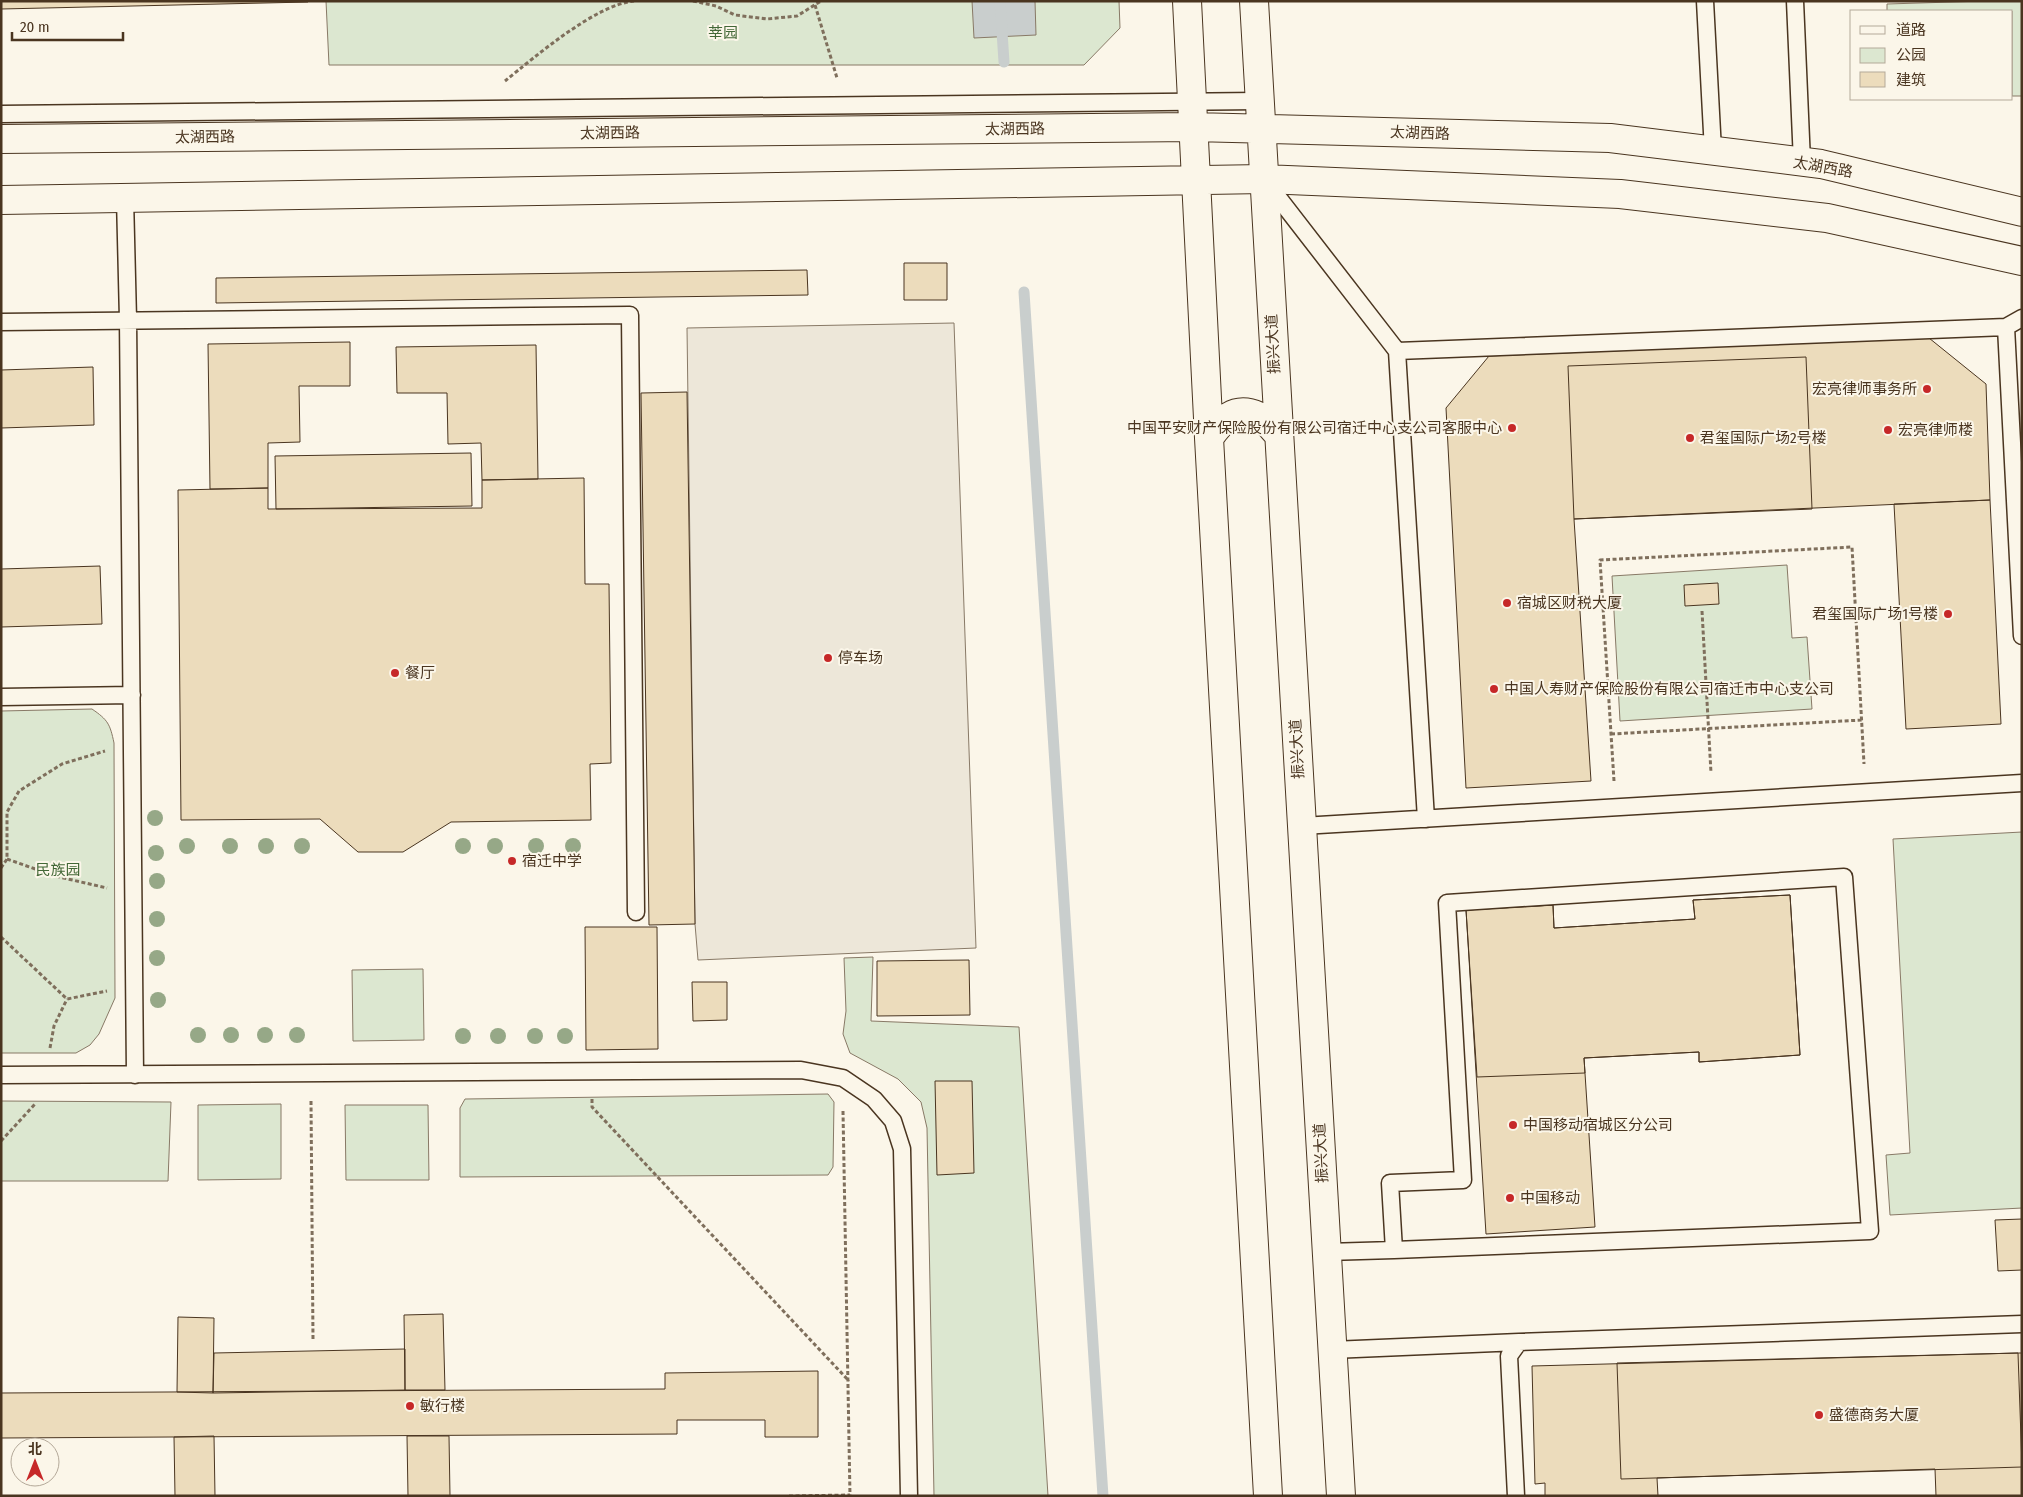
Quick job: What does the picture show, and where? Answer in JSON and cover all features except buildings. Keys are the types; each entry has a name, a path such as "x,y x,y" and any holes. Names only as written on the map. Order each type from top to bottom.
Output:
{"street":[{"path":"1187,1 1195,180 1268,1496"},
{"name":"振兴大道","path":"1254,1 1341,1496"},
{"name":"太湖西路","path":"1,139 1193,115 1261,128 1610,138 1821,164 2022,212"},
{"path":"1,200 1264,179 1620,194 1827,218 2022,261"},
{"path":"1209,438 1220,423 1231,414 1245,413 1259,416 1279,435"}],"lane":[{"path":"1705,1 1712,151"},
{"path":"1795,1 1802,162"},
{"path":"1,114 845,106 1193,115 1259,101"},
{"path":"1264,179 1397,350 1426,819"},
{"path":"125,198 128,319 135,1074"},
{"path":"1,322 128,319 630,315 636,912"},
{"path":"1397,350 2006,327 2022,318"},
{"path":"2006,327 2022,636"},
{"path":"1,697 132,695"},
{"path":"1302,826 2022,782"},
{"path":"1327,1252 1394,1250 1870,1231 1844,877 1447,903 1463,1180 1390,1183 1394,1250"},
{"path":"1,1075 801,1070 843,1078 874,1099 893,1121 902,1149 909,1496"},
{"path":"1332,1350 2022,1324"},
{"path":"1516,1496 1509,1356 1519,1342"}],"path":[{"path":"469,109 542,51 591,18 622,2 634,1"},
{"path":"693,1 716,6 735,15 766,19 797,16 821,1"},
{"path":"815,5 845,106"},
{"path":"1616,807 1600,560 1852,547 1866,792"},
{"path":"1702,611 1713,801"},
{"path":"1611,734 1862,720"},
{"path":"1,868 7,859 7,812 19,791 62,764 132,742"},
{"path":"7,859 55,876 96,887 134,890"},
{"path":"1,936 67,999 135,987"},
{"path":"591,1071 592,1107 849,1381"},
{"path":"311,1073 313,1339"},
{"path":"789,1496 850,1495 843,1078"}],"green space":[{"name":"莘园","path":"326,1 1119,1 1120,28 1084,65 329,65"},
{"path":"2022,1 2022,96 2013,96 2013,10 1887,10 1887,4"},
{"path":"1787,565 1792,638 1807,637 1812,709 1620,721 1612,576"},
{"name":"民族园","path":"92,709 108,723 114,743 115,998 99,1034 90,1045 76,1053 1,1053 1,711"},
{"path":"2022,832 2022,1208 1890,1215 1886,1155 1910,1153 1893,839"},
{"path":"873,957 871,1021 1019,1027 1048,1496 934,1496 927,1128 921,1102 898,1079 850,1053 843,1034 846,1011 844,958"},
{"path":"423,969 424,1040 353,1041 352,970"},
{"path":"828,1094 834,1102 833,1167 828,1175 460,1177 460,1108 465,1099"},
{"path":"1,1101 171,1102 168,1181 1,1181"},
{"path":"281,1104 281,1179 198,1180 198,1105"},
{"path":"345,1105 428,1105 429,1180 346,1180"}],"shaded area":[{"path":"972,1 1035,1 1036,35 974,38"},
{"name":"停车场","path":"954,323 976,948 698,960 695,924 687,328"}],"waterway":[{"path":"1000,1 1004,62"},
{"path":"1024,292 1103,1496"}],"place":[{"name":"宏亮律师事务所","path":"1927,389"},
{"name":"中国平安财产保险股份有限公司宿迁中心支公司客服中心","path":"1512,428"},
{"name":"宏亮律师楼","path":"1888,430"},
{"name":"君玺国际广场2号楼","path":"1690,438"},
{"name":"宿城区财税大厦","path":"1507,603"},
{"name":"君玺国际广场1号楼","path":"1948,614"},
{"name":"停车场","path":"828,658"},
{"name":"餐厅","path":"395,673"},
{"name":"中国人寿财产保险股份有限公司宿迁市中心支公司","path":"1494,689"},
{"name":"宿迁中学","path":"512,861"},
{"name":"中国移动宿城区分公司","path":"1513,1125"},
{"name":"中国移动","path":"1510,1198"},
{"name":"敏行楼","path":"410,1406"},
{"name":"盛德商务大厦","path":"1819,1415"}]}
